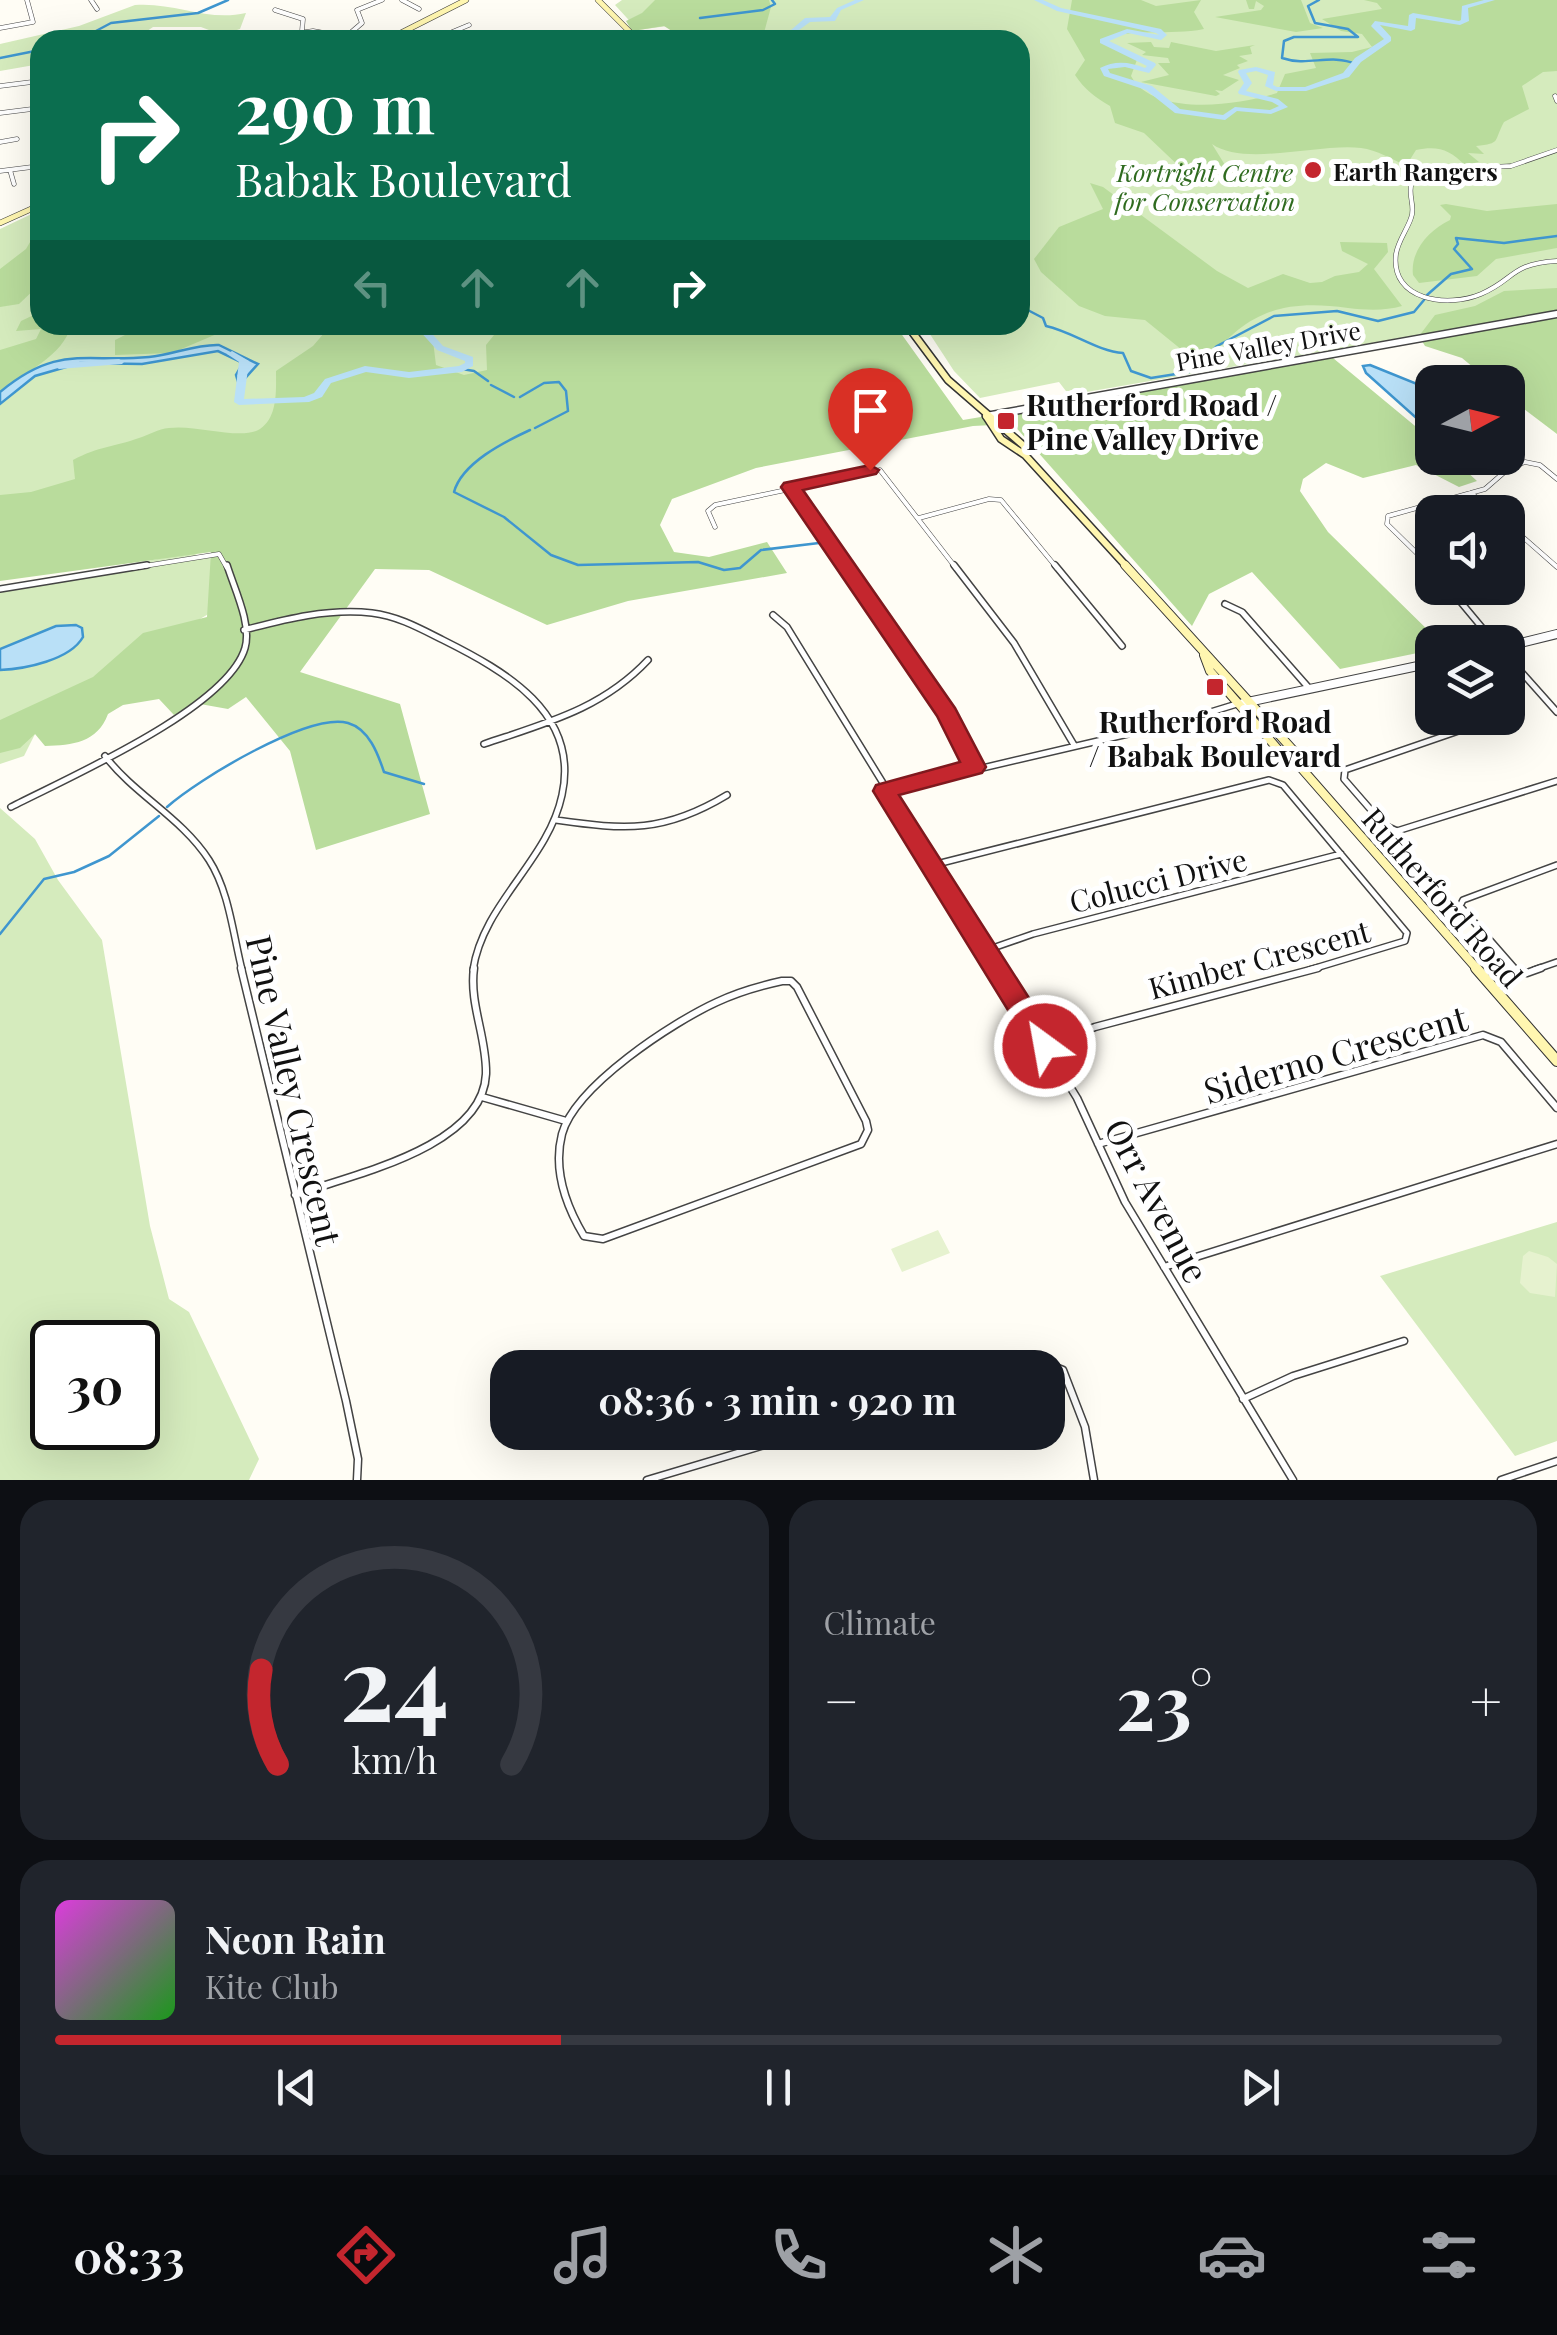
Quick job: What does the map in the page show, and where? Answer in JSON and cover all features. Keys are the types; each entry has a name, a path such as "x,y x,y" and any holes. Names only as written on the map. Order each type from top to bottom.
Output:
{"main road":[{"path":"407,29 466,0"},
{"path":"598,0 624,29"},
{"path":"0,223 30,210"},
{"name":"Rutherford Road","path":"915,335 948,380 986,416 990,426 1013,450 1025,455 1202,651 1210,671 1244,702 1282,754 1296,762 1557,1060"}],"street":[{"path":"0,28 34,22 28,0"},
{"path":"91,0 97,10"},
{"path":"353,30 362,22 357,10 382,0"},
{"path":"402,0 419,9"},
{"path":"275,10 297,14 302,19 302,30"},
{"path":"457,30 469,24"},
{"path":"0,86 30,82"},
{"path":"0,113 30,109"},
{"path":"0,142 17,139"},
{"path":"1557,150 1511,166 1437,170 1412,182 1408,192 1414,213 1396,255 1400,280 1407,290 1420,298 1441,300 1472,297 1524,266 1557,261"},
{"path":"0,171 30,167"},
{"path":"10,170 14,184"},
{"name":"Pine Valley Drive","path":"986,416 1557,314"},
{"path":"1464,495 1490,487 1508,469 1524,462 1540,465 1557,479"},
{"path":"715,526 710,508 790,487 880,470 1014,643 1074,745"},
{"path":"790,487 947,713 974,767"},
{"path":"918,518 1000,500 1122,646"},
{"path":"1415,510 1386,519 1415,550"},
{"path":"1525,539 1557,567"},
{"path":"0,590 219,554 224,557 244,630 243,656 216,690 11,807"},
{"path":"1225,604 1242,612 1308,687"},
{"path":"1464,605 1480,625"},
{"path":"244,630 320,613 387,616 430,633 517,679 552,720 564,768 556,820 540,852 494,916 475,958 471,993 486,1061 482,1097 459,1126 428,1147 295,1195"},
{"name":"Orr Avenue","path":"773,615 787,627 884,791 1078,1098 1125,1202 1292,1480"},
{"path":"1525,642 1557,634"},
{"path":"484,744 587,710 610,698 648,660"},
{"path":"884,791 1174,723 1244,702 1415,666"},
{"path":"1525,676 1557,712"},
{"path":"1447,735 1345,770 1344,780 1384,825 1398,831 1557,781"},
{"name":"Pine Valley Crescent","path":"105,756 126,786 190,832 220,881 346,1401 358,1459 357,1480"},
{"name":"Kimber Crescent","path":"934,865 1269,780 1282,785 1403,927 1408,938 1374,953 1095,1027 1045,1046"},
{"path":"556,820 652,829 696,815 726,795"},
{"name":"Colucci Drive","path":"986,950 1033,934 1300,868 1341,854"},
{"path":"1557,865 1463,900 1460,906 1517,971 1527,973 1557,962"},
{"path":"791,981 868,1130 861,1144 593,1240 584,1236 576,1221 559,1166 567,1122 585,1098 677,1020 791,981"},
{"name":"Siderno Crescent","path":"1098,1144 1483,1035 1501,1042 1557,1108"},
{"path":"482,1097 567,1122"},
{"path":"1163,1268 1212,1249 1557,1144"},
{"path":"1243,1400 1293,1376 1404,1341"},
{"path":"1065,1375 1085,1427 1094,1480"},
{"path":"648,1480 748,1450"},
{"path":"1501,1480 1557,1461"}],"green space":[{"name":"Kortright Centre for Conservation","path":"622,0 1557,0 1557,311 1069,395 1059,382 980,398 954,371 931,335 1030,335 1030,30 671,30 667,26 638,30 615,5"},
{"path":"655,0 769,0 771,7 765,30 670,30 664,26 631,30 626,21"},
{"path":"1072,0 1141,0 1156,6 1201,0 1194,12 1204,29 1126,34 1101,40 1138,57 1131,76 1142,89 1178,103 1221,104 1277,93 1285,74 1316,68 1310,53 1352,52 1372,47 1362,34 1341,31 1322,19 1382,9 1377,3 1364,0 1557,0 1557,71 1543,72 1522,86 1529,109 1504,122 1493,142 1476,146 1484,154 1468,153 1479,162 1465,165 1449,152 1431,148 1416,150 1406,166 1361,148 1243,154 1212,144 1225,165 1184,171 1144,133 1115,123 1110,106 1075,75 1085,60 1067,29"},
{"path":"1246,0 1301,0 1310,23 1323,28 1296,32 1215,17 1261,10 1264,6 1256,1 1254,9 1249,9"},
{"path":"135,5 218,15 246,13 237,30 61,30"},
{"path":"30,37 30,66 0,71 0,44"},
{"path":"1151,42 1154,47 1169,48 1171,42 1216,51 1255,45 1250,47 1252,54 1239,56 1248,61 1223,75 1239,80 1222,91 1215,90 1220,94 1216,96 1141,82 1169,75 1158,63 1170,63 1168,58 1142,55 1146,52 1127,43"},
{"path":"1090,183 1103,187 1217,271 1248,288 1283,274 1310,283 1359,272 1368,264 1342,251 1340,242 1387,243 1388,252 1374,269 1402,306 1375,310 1285,308 1251,321 1206,364 1198,363 1145,320 1105,316 1079,306 1041,272 1034,259 1059,227 1103,209"},
{"path":"1557,204 1557,248 1496,259 1477,276 1419,283 1413,275 1415,258 1428,235 1450,220 1451,216 1440,205 1487,211"},
{"path":"30,215 30,335 859,335 0,577 0,229"},
{"path":"30,242 30,294 19,304 0,307 0,269"},
{"path":"1557,288 1557,434 1525,410 1525,365 1470,365 1462,358 1425,346 1419,336 1435,315 1475,306 1504,291"},
{"path":"30,317 30,330 16,331 21,321"},
{"path":"38,335 67,335 52,355 0,392 0,350"},
{"path":"125,335 214,335 172,353 115,355 115,340"},
{"path":"322,335 432,335 436,365 464,375 487,370 486,345 494,335 902,335 963,420 1333,358 1415,426 1415,465 1363,478 1326,463 1303,479 1300,491 1328,532 1423,625 1415,625 1415,654 1340,669 1252,572 1209,594 1192,626 1013,424 973,426 756,468 672,499 660,525 674,552 709,557 767,542 787,573 628,601 547,625 429,570 375,569 300,672 400,704 430,814 316,850 290,751 246,697 228,709 200,704 174,715 159,699 123,705 108,714 91,737 45,746 35,734 20,748 0,753 0,720 93,677 143,633 207,617 211,552 0,581 0,495 31,492 75,479 73,460 161,430 180,427 242,433 260,429 273,410 276,371"},
{"path":"1436,475 1470,475 1477,481 1459,487"},
{"path":"190,553 214,559 220,607 160,643 37,730 24,756 0,764 0,588"},
{"path":"0,808 35,839 58,880 102,940 150,1226 169,1299 189,1312 259,1459 249,1480 0,1480"},
{"path":"1557,1222 1557,1441 1515,1456 1380,1276"},
{"path":"938,1230 950,1253 902,1272 891,1249"},
{"path":"1529,1251 1557,1264 1555,1297 1530,1293 1520,1283 1523,1256"}],"water":[{"path":"219,345 258,364 239,385 236,375 243,363 218,351 142,364 80,363 35,376 0,404 0,392 20,377 55,361 149,357"},
{"path":"1370,365 1415,383 1415,417 1366,373 1363,366"},
{"path":"56,626 82,628 83,637 68,652 34,665 0,670 0,649"}],"waterway":[{"path":"98,30 111,23 198,13 228,0"},
{"path":"700,18 763,10 775,4 772,0"},
{"path":"795,30 808,20 832,19 839,9 861,0"},
{"path":"1037,0 1059,10 1158,31 1163,35 1161,38 1127,31 1103,41 1152,65 1146,71 1131,65 1115,65 1104,68 1107,74 1149,88 1178,111 1225,118 1235,109 1271,112 1284,107 1275,100 1242,92 1248,83 1242,72 1256,69 1272,74 1269,86 1276,89 1306,89 1346,75 1358,60 1388,39 1375,26 1378,23 1411,29 1413,15 1460,23 1465,21 1464,7 1492,0"},
{"path":"1319,0 1308,6 1315,23 1348,29 1358,37 1294,37 1284,41 1282,58 1356,64"},
{"path":"0,58 30,52"},
{"path":"1427,295 1451,274 1472,269 1454,249 1458,244 1456,238 1504,243 1557,236"},
{"path":"1030,311 1043,318 1046,326 1123,353 1131,371 1151,378 1214,368 1212,351 1217,346 1274,316 1337,311 1378,321 1414,312 1424,300"},
{"path":"232,354 244,361 239,402 305,400 318,395 328,381 365,369 409,375 462,369 470,364 470,359 440,348 428,335"},
{"path":"59,366 119,362"},
{"path":"462,369 474,371 488,381"},
{"path":"520,397 544,383 559,382 566,391 568,411 535,428"},
{"path":"491,385 514,397"},
{"path":"530,430 475,463 454,492 504,517 551,555 578,565 698,562 724,570 740,568 761,550 819,543"},
{"path":"167,807 254,751 330,722 348,723 362,731 376,750 384,772 424,784"},
{"path":"0,934 44,879 74,872 109,856 159,816"}],"place":[{"name":"Earth Rangers","path":"1313,170"},
{"name":"Rutherford Road / Pine Valley Drive","path":"1006,421"},
{"name":"Rutherford Road / Babak Boulevard","path":"1215,687"}],"route":[{"path":"870,470 790,487 947,713 974,767 884,791 1045,1046"}]}
